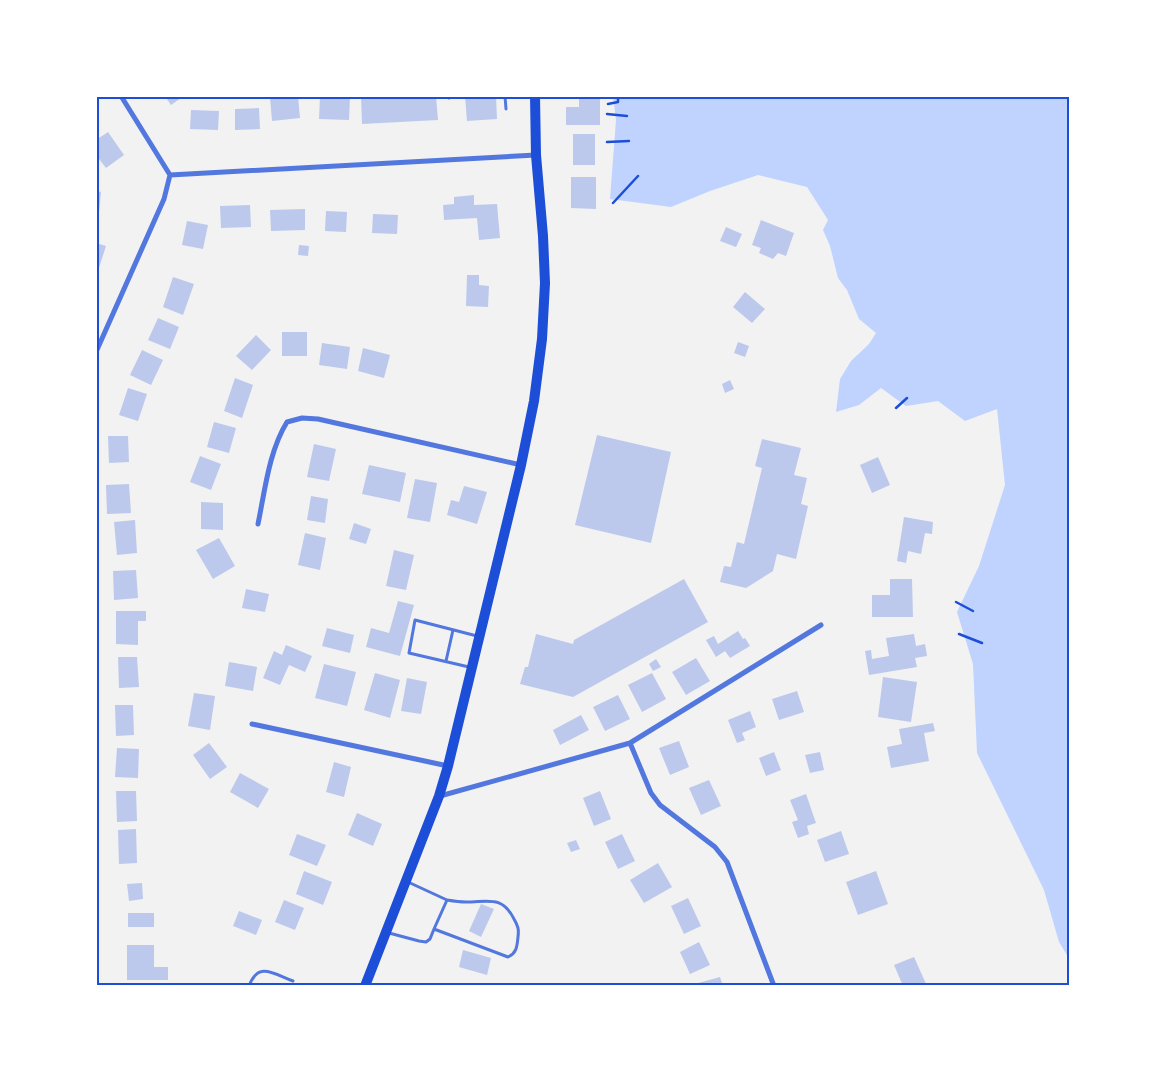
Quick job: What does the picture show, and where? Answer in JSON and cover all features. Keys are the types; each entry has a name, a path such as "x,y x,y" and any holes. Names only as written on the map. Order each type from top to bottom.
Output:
{"main road":[{"path":"365,986 439,796 448,766 534,401 542,339 545,283 536,155 535,96"}],"street":[{"path":"96,352 164,199 170,175 121,96"},
{"path":"170,175 536,155"},
{"path":"258,524 274,448 280,433 287,422 302,418 318,419 520,465"},
{"path":"439,796 630,742 821,625"},
{"path":"252,724 448,766"},
{"path":"630,742 651,792 660,805 704,838 727,862 774,986"}],"lane":[{"path":"505,96 506,109"},
{"path":"472,668 409,653 415,620 480,636"},
{"path":"446,662 454,630"},
{"path":"406,881 446,900 467,902 487,900 500,903 510,911 519,928 516,951 508,957 434,930"},
{"path":"386,932 426,942 430,939 446,900"},
{"path":"249,986 252,977 262,970 293,981"}],"path":[{"path":"608,104 618,102 618,96"},
{"path":"607,114 627,116"},
{"path":"607,142 629,141"},
{"path":"613,203 638,176"},
{"path":"896,408 906,398"},
{"path":"956,602 974,611"},
{"path":"959,634 982,643"}],"water":[{"path":"613,96 1070,96 1070,960 1059,942 1044,890 977,753 973,664 957,612 979,566 1005,485 997,409 965,421 938,401 906,406 881,388 859,405 836,412 840,379 851,361 869,344 876,333 859,319 847,290 838,278 830,246 823,230 828,220 807,187 758,175 710,191 671,207 610,199 616,120"}],"building":[{"path":"165,96 184,96 171,105"},
{"path":"298,96 300,118 272,121 270,97"},
{"path":"320,96 350,96 349,120 319,119"},
{"path":"361,96 436,96 438,120 362,124"},
{"path":"465,96 496,96 497,119 467,121"},
{"path":"579,96 600,96 600,125 566,125 566,107 579,107"},
{"path":"259,108 260,129 235,130 235,109"},
{"path":"191,110 219,111 218,130 190,129"},
{"path":"108,132 124,155 106,168 96,155 96,140"},
{"path":"573,134 595,134 595,165 573,165"},
{"path":"571,177 596,177 596,209 571,208"},
{"path":"96,191 101,192 98,223 96,223"},
{"path":"474,195 474,205 497,204 500,238 479,240 477,218 444,220 443,205 454,204 454,197"},
{"path":"250,205 251,227 221,228 220,206"},
{"path":"305,209 305,230 271,231 270,210"},
{"path":"326,211 347,212 346,232 325,231"},
{"path":"373,214 398,215 397,234 372,233"},
{"path":"761,220 794,233 786,256 778,253 773,259 759,253 761,248 752,245"},
{"path":"187,221 208,225 203,249 182,245"},
{"path":"726,227 742,234 736,247 720,241"},
{"path":"96,243 106,246 97,274 96,274"},
{"path":"299,245 309,246 308,256 298,255"},
{"path":"467,275 479,275 479,285 489,286 488,307 466,306"},
{"path":"173,277 194,284 183,315 163,307"},
{"path":"745,292 765,309 752,323 733,307"},
{"path":"158,318 179,327 170,349 148,340"},
{"path":"282,332 307,332 307,356 282,356"},
{"path":"256,335 271,350 252,370 236,356"},
{"path":"738,342 749,346 745,357 734,353"},
{"path":"322,343 350,347 347,369 319,365"},
{"path":"363,348 390,355 384,378 358,371"},
{"path":"142,350 163,360 151,385 130,375"},
{"path":"235,378 253,385 242,418 224,411"},
{"path":"730,380 734,389 725,393 722,384"},
{"path":"128,388 147,394 138,421 119,415"},
{"path":"214,422 236,428 229,453 207,447"},
{"path":"597,435 671,452 651,543 575,525"},
{"path":"108,436 128,436 129,462 109,463"},
{"path":"762,439 801,448 794,475 807,478 801,504 808,506 796,559 777,554 773,571 746,588 720,582 724,566 731,567 737,542 744,544 762,468 755,466"},
{"path":"314,444 336,449 329,481 307,477"},
{"path":"200,456 221,464 211,490 190,482"},
{"path":"878,457 890,485 872,493 860,465"},
{"path":"369,465 406,473 400,502 362,494"},
{"path":"415,479 437,483 430,522 407,518"},
{"path":"129,484 131,513 107,514 106,485"},
{"path":"464,486 487,492 477,524 447,515 451,500 459,502"},
{"path":"311,496 328,499 325,523 307,520"},
{"path":"201,502 223,503 223,530 201,529"},
{"path":"904,517 933,522 932,534 925,533 921,554 908,551 906,563 897,561"},
{"path":"135,520 137,553 117,555 114,522"},
{"path":"354,523 371,529 366,544 349,539"},
{"path":"305,533 326,538 320,570 298,565"},
{"path":"219,538 235,566 213,579 196,550"},
{"path":"394,550 414,555 406,590 386,586"},
{"path":"136,570 138,598 114,600 113,571"},
{"path":"684,579 708,622 573,697 520,684 525,667 528,667 536,634 573,644 574,640"},
{"path":"890,579 912,579 913,617 872,617 872,595 890,595"},
{"path":"246,589 269,594 265,612 242,608"},
{"path":"398,601 414,605 400,656 366,647 371,628 389,633"},
{"path":"116,611 146,611 146,621 138,621 138,645 116,644"},
{"path":"327,628 354,635 350,653 322,646"},
{"path":"738,631 750,646 730,658 725,651 716,657 706,640 714,636 718,644"},
{"path":"914,634 916,646 925,644 927,656 915,658 917,667 869,675 865,651 871,650 872,659 889,656 886,638"},
{"path":"286,645 312,656 305,672 289,665 280,685 263,678 274,651 282,655"},
{"path":"118,657 137,657 139,687 119,688"},
{"path":"696,658 710,681 686,695 672,672"},
{"path":"656,659 661,667 653,671 649,664"},
{"path":"229,662 257,667 253,691 225,686"},
{"path":"324,664 356,672 347,706 315,698"},
{"path":"375,673 400,680 390,718 364,710"},
{"path":"652,673 666,699 642,712 628,685"},
{"path":"883,677 917,682 911,722 878,717"},
{"path":"407,678 427,682 421,714 401,711"},
{"path":"797,691 804,712 779,720 772,699"},
{"path":"194,693 215,696 210,730 188,726"},
{"path":"618,695 630,719 605,731 593,707"},
{"path":"115,705 133,705 134,735 116,736"},
{"path":"750,711 756,727 742,733 745,740 737,743 728,720"},
{"path":"581,715 589,730 560,745 553,730"},
{"path":"933,723 935,731 924,733 929,761 891,768 887,747 902,744 899,729"},
{"path":"679,741 689,767 670,775 659,748"},
{"path":"209,743 227,767 210,779 193,755"},
{"path":"117,748 139,749 138,778 115,777"},
{"path":"774,752 781,770 766,776 759,758"},
{"path":"820,752 824,770 810,773 805,755"},
{"path":"334,762 351,767 344,797 326,792"},
{"path":"240,773 269,789 258,808 230,792"},
{"path":"709,780 721,806 701,815 689,788"},
{"path":"116,791 136,791 137,821 117,822"},
{"path":"600,791 611,819 594,826 583,798"},
{"path":"806,794 816,823 807,826 809,834 798,838 792,822 798,820 790,800"},
{"path":"357,813 382,824 373,846 348,835"},
{"path":"136,829 137,863 119,864 118,830"},
{"path":"841,831 849,854 825,862 817,840"},
{"path":"297,834 326,845 317,866 289,855"},
{"path":"622,834 635,861 618,869 605,842"},
{"path":"576,840 580,849 571,852 567,843"},
{"path":"658,863 672,887 644,903 630,880"},
{"path":"304,871 332,882 323,905 296,894"},
{"path":"876,871 888,904 858,915 846,882"},
{"path":"142,883 143,899 129,901 127,884"},
{"path":"688,898 701,926 684,934 671,906"},
{"path":"284,900 304,908 295,930 275,922"},
{"path":"481,904 494,909 481,937 469,931"},
{"path":"239,911 262,920 256,935 233,926"},
{"path":"128,913 154,913 154,927 128,927"},
{"path":"699,942 710,965 690,974 680,952"},
{"path":"127,945 154,945 154,967 168,967 168,980 127,980"},
{"path":"463,950 491,958 487,975 459,967"},
{"path":"914,957 927,986 903,986 894,965"},
{"path":"720,977 723,986 691,986 691,985"}]}
